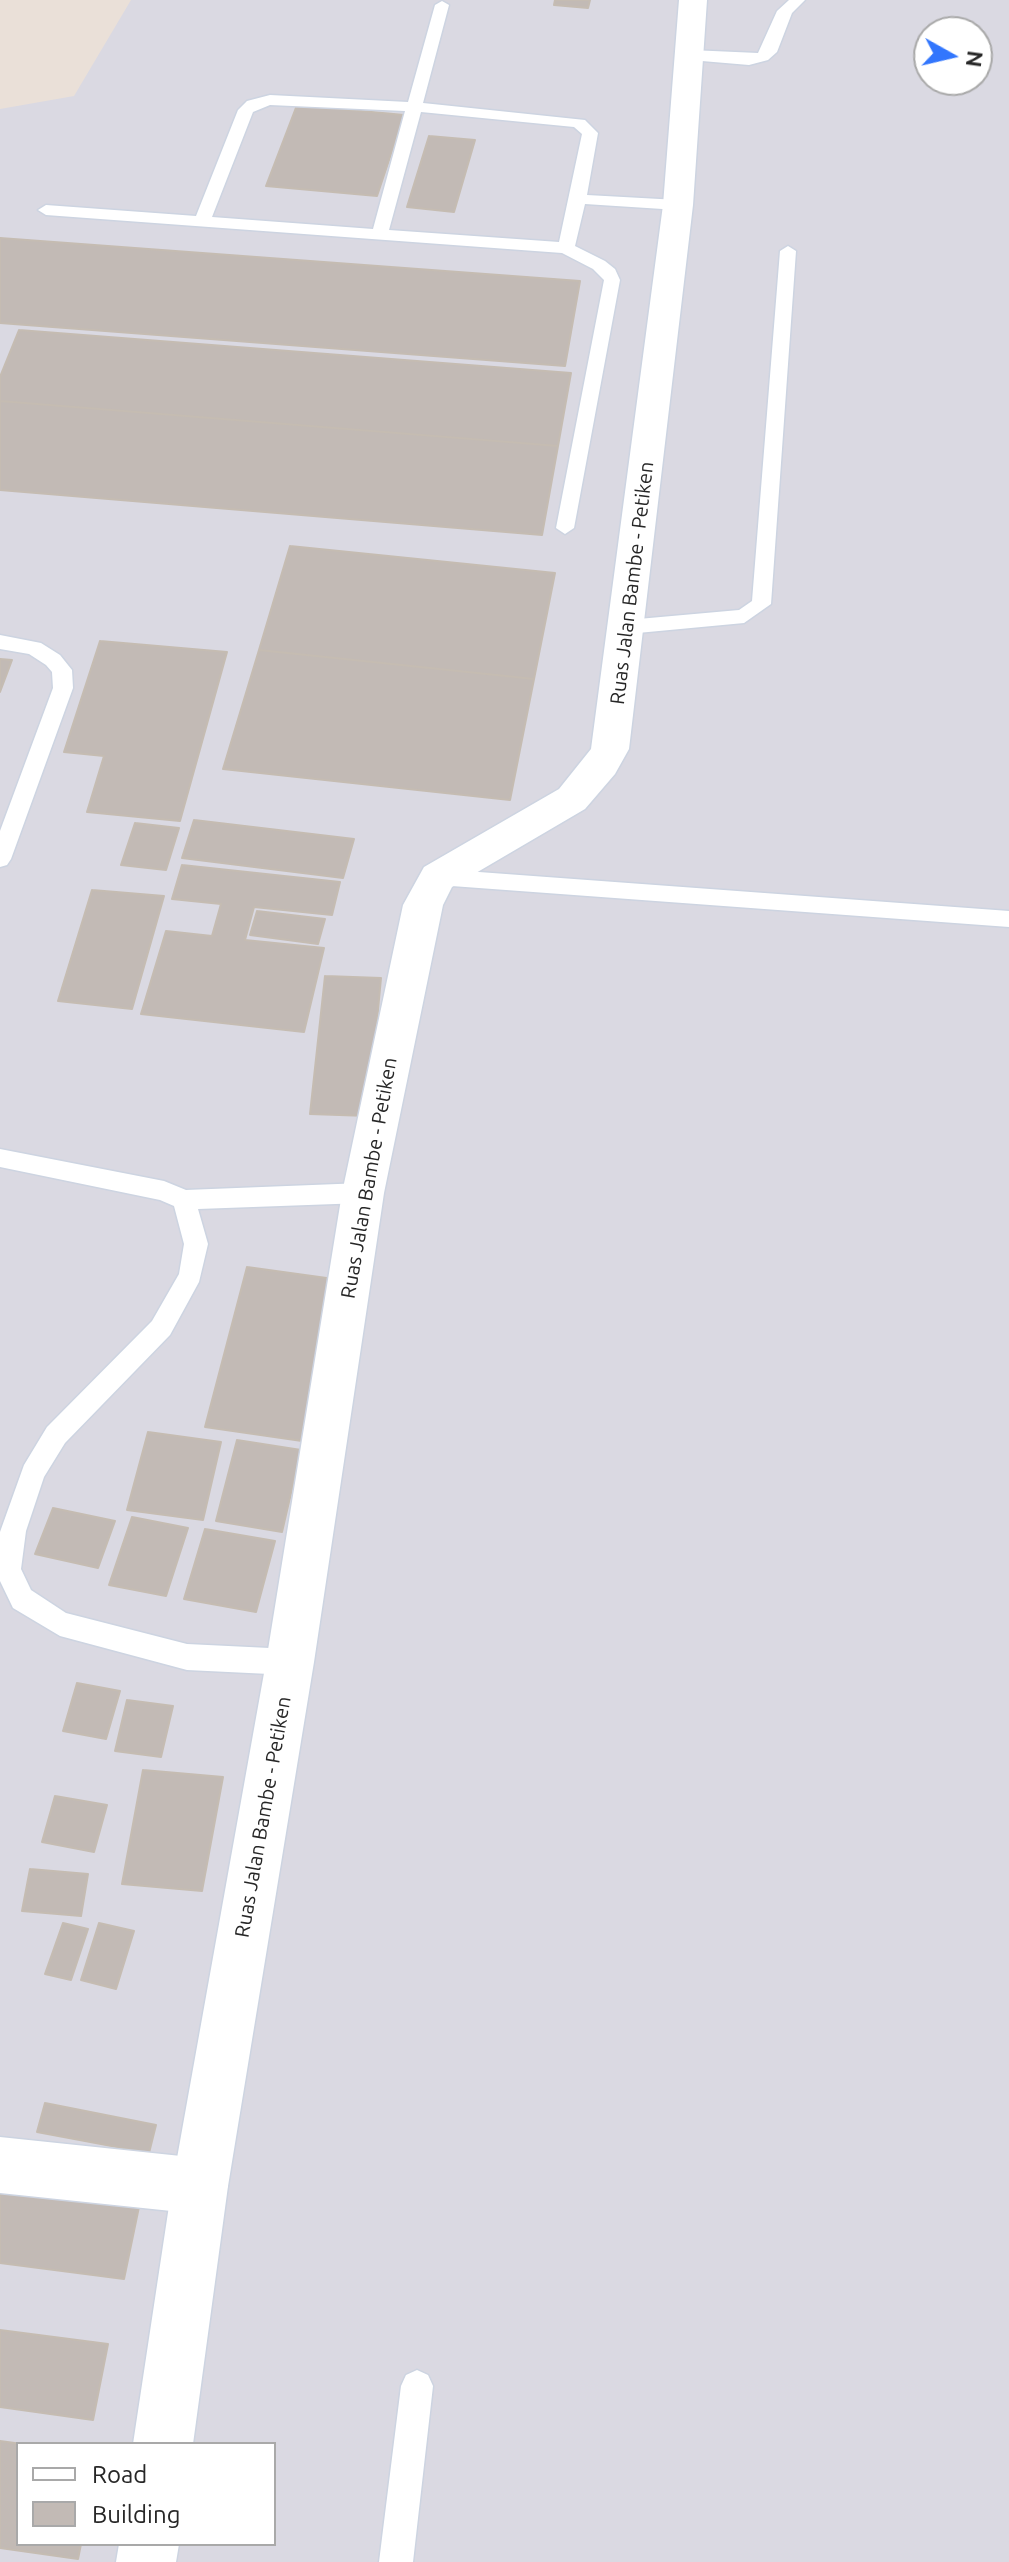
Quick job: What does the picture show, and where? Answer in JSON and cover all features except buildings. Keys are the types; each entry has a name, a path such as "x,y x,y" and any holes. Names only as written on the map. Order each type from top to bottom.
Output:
{"main road":[{"name":"Ruas Jalan Bambe - Petiken","path":"163,2442 200,2186 290,1662 363,1193 423,905 438,877 572,799 602,765 610,749 678,205 693,0"},
{"path":"0,2165 200,2186"}],"lane":[{"path":"690,55 749,60 763,57 769,52 785,11 798,0"},
{"path":"379,236 442,5"},
{"path":"202,221 246,110 253,104 270,100 416,107 579,123 590,133 566,248"},
{"path":"578,199 678,205"},
{"path":"46,210 566,248 599,265 612,280 565,528"},
{"path":"627,627 744,616 761,604 788,251"},
{"path":"0,642 34,648 53,660 62,670 63,688 0,859"},
{"path":"438,877 1009,919"},
{"path":"0,1158 164,1191 184,1200 363,1193"},
{"path":"184,1200 196,1244 191,1275 161,1328 56,1435 33,1473 13,1531 4,1571 22,1599 60,1624 187,1657 290,1662"},
{"path":"396,2562 417,2386"}],"shaded area":[{"path":"131,0 1009,0 1009,2562 0,2562 0,109 74,96"}]}
